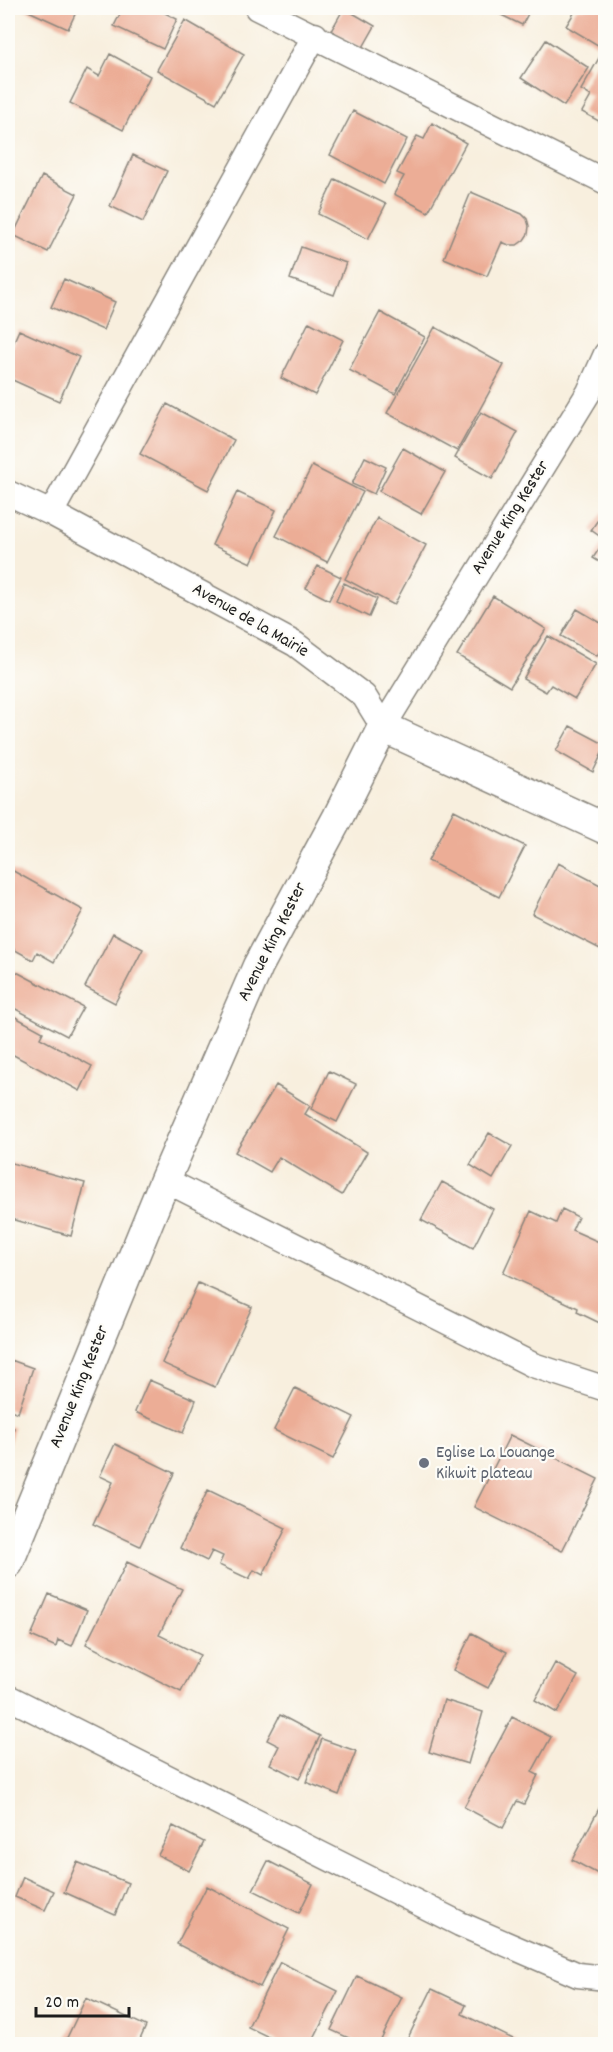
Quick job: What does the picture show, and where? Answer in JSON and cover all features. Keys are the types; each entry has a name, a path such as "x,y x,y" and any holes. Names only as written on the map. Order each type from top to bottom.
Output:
{"street":[{"path":"257,8 606,182"},
{"path":"51,513 315,35"},
{"name":"Avenue King Kester","path":"8,1563 165,1180 258,966 338,817 383,727 589,392 606,354"},
{"name":"Avenue de la Mairie","path":"8,493 51,513 296,644 364,696 383,727"},
{"path":"383,727 606,829"},
{"path":"165,1180 532,1365 606,1389"},
{"path":"8,1697 460,1924 578,1975 606,1978"}],"building":[{"path":"22,8 78,8 68,29"},
{"path":"123,8 155,8 177,19 163,49 114,26"},
{"path":"344,8 375,26 362,49 331,31"},
{"path":"443,8 458,8 455,14"},
{"path":"487,8 531,8 522,25"},
{"path":"577,8 606,8 606,50 566,26"},
{"path":"185,20 244,54 216,103 157,70"},
{"path":"546,40 589,68 564,106 521,78"},
{"path":"603,51 606,52 606,125 582,112 591,96 581,90"},
{"path":"110,54 150,76 123,130 70,103 87,69 99,76"},
{"path":"353,111 407,139 384,184 330,155"},
{"path":"432,123 466,143 428,212 394,194 404,176 397,173 417,136 424,139"},
{"path":"133,155 167,171 143,222 110,206"},
{"path":"42,176 77,194 48,252 13,235"},
{"path":"335,179 386,204 368,239 318,214"},
{"path":"471,192 522,214 529,226 528,234 517,245 502,242 487,276 444,258"},
{"path":"301,247 346,263 334,295 290,279"},
{"path":"64,279 115,302 103,330 51,307"},
{"path":"380,312 425,337 395,394 349,370"},
{"path":"309,322 343,340 315,395 281,378"},
{"path":"435,327 504,365 457,451 387,413"},
{"path":"19,330 79,357 59,401 8,378 8,355"},
{"path":"167,404 234,440 208,490 140,454"},
{"path":"481,412 518,432 492,479 455,458"},
{"path":"403,448 445,472 421,514 379,491"},
{"path":"365,457 386,467 374,494 352,484"},
{"path":"312,466 363,492 327,562 276,536"},
{"path":"237,492 276,510 251,563 212,545"},
{"path":"606,508 606,566 593,558 605,540 591,530"},
{"path":"377,518 426,545 394,605 345,579"},
{"path":"318,566 341,577 329,600 306,588"},
{"path":"344,583 377,599 369,617 336,601"},
{"path":"493,596 546,629 510,687 457,655"},
{"path":"577,609 606,626 606,641 597,656 561,636"},
{"path":"548,636 596,664 575,699 551,685 546,692 523,679"},
{"path":"570,726 606,745 593,772 556,751"},
{"path":"454,810 525,846 499,897 428,861"},
{"path":"558,863 606,888 606,952 532,914"},
{"path":"8,868 83,910 54,962 37,952 33,960 8,946"},
{"path":"113,933 143,949 115,1003 85,987"},
{"path":"11,969 83,1007 67,1036 8,1005 8,976"},
{"path":"8,1013 43,1032 40,1038 92,1066 80,1091 8,1052"},
{"path":"329,1071 356,1084 337,1122 311,1109"},
{"path":"276,1085 310,1106 305,1114 367,1152 342,1195 279,1157 270,1172 235,1152"},
{"path":"489,1133 512,1146 493,1179 470,1165"},
{"path":"8,1162 85,1183 71,1236 8,1218"},
{"path":"442,1182 493,1209 473,1248 421,1220"},
{"path":"562,1209 578,1217 572,1230 606,1245 606,1326 577,1312 578,1308 503,1273 531,1211 556,1223"},
{"path":"198,1283 252,1307 215,1387 162,1363"},
{"path":"11,1360 33,1368 18,1413 8,1409 8,1369"},
{"path":"149,1380 196,1400 183,1433 135,1412"},
{"path":"295,1388 354,1417 333,1459 274,1430"},
{"path":"8,1426 14,1428 8,1446"},
{"path":"510,1435 598,1479 562,1551 474,1507"},
{"path":"115,1444 174,1473 140,1546 93,1524 113,1482 100,1476"},
{"path":"208,1490 286,1528 263,1575 254,1570 249,1579 219,1565 223,1556 212,1551 207,1561 180,1548"},
{"path":"127,1562 182,1589 159,1635 200,1655 181,1692 86,1644"},
{"path":"49,1594 87,1610 72,1646 58,1640 56,1647 31,1636"},
{"path":"472,1633 507,1652 488,1688 453,1670"},
{"path":"555,1663 578,1676 557,1713 535,1700"},
{"path":"444,1700 483,1712 468,1764 429,1752"},
{"path":"280,1715 320,1736 299,1779 270,1764 279,1746 267,1740"},
{"path":"512,1717 551,1737 532,1772 538,1775 524,1804 517,1801 503,1828 464,1807"},
{"path":"322,1739 356,1751 339,1795 306,1782"},
{"path":"603,1801 606,1802 606,1873 603,1872 600,1875 572,1860"},
{"path":"173,1826 204,1842 189,1871 158,1855"},
{"path":"268,1861 313,1884 299,1913 253,1890"},
{"path":"77,1862 128,1883 115,1915 64,1892"},
{"path":"23,1877 54,1891 45,1910 15,1897"},
{"path":"207,1886 289,1929 260,1987 177,1944"},
{"path":"280,1962 338,1991 311,2044 283,2044 248,2027"},
{"path":"357,1976 402,1997 379,2044 362,2044 331,2030"},
{"path":"432,1989 466,2005 462,2014 517,2041 516,2044 405,2044"},
{"path":"86,1998 146,2026 138,2044 64,2044"}],"place":[{"name":"Eglise La Louange Kikwit plateau","path":"424,1463"}]}
